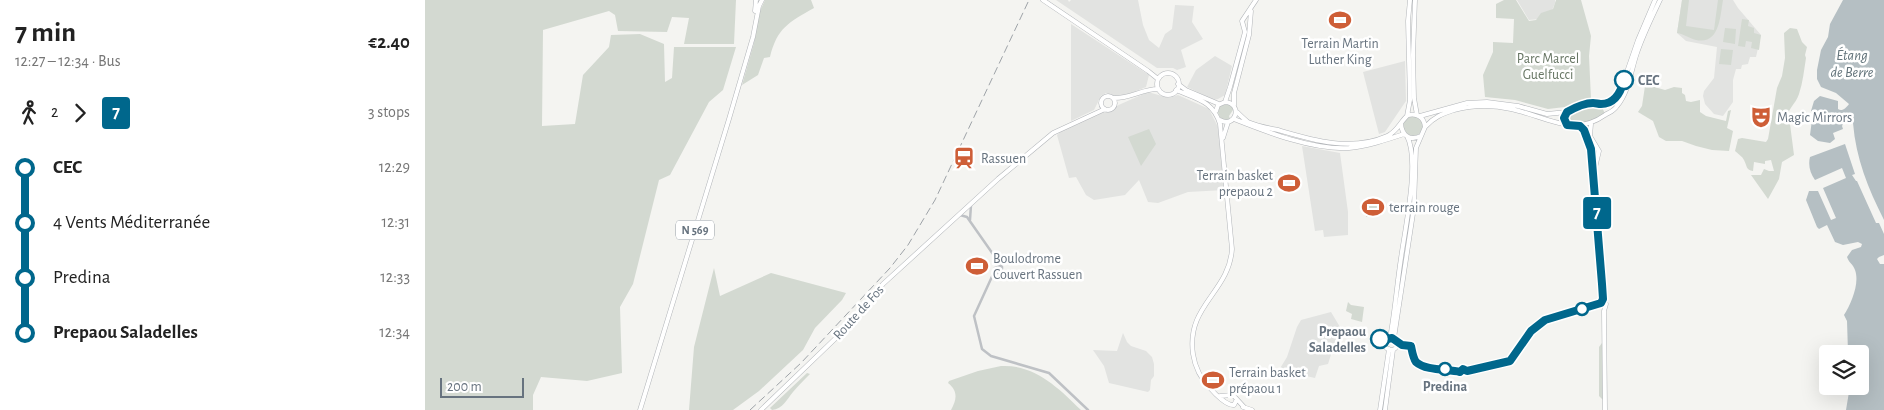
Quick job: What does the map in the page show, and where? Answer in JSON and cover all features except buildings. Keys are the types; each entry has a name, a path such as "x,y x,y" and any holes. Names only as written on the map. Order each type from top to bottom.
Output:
{"main road":[{"path":"756,0 756,21"},
{"path":"756,21 762,0"},
{"path":"1043,0 1148,71 1157,82 1159,89"},
{"path":"1256,0 1241,24 1246,27 1248,40 1234,93 1234,105 1237,112 1249,122 1327,142 1351,143 1388,136 1407,116 1410,100 1408,21 1411,0"},
{"path":"1415,0 1414,98 1418,115 1424,121 1425,127"},
{"path":"1407,116 1418,115 1467,102 1487,102 1518,106 1547,114 1567,112 1582,105 1601,104 1613,100 1620,92 1638,40 1655,0"},
{"path":"1391,349 1385,343 1392,338 1414,206 1416,148 1425,127 1431,120 1443,114 1461,108 1483,106 1511,108 1567,125 1580,126 1602,119 1622,100 1639,47 1660,0"},
{"path":"1225,102 1246,27 1251,22 1251,9"},
{"path":"1243,19 1250,19"},
{"name":"N 569","path":"640,410 749,50 756,21"},
{"path":"1148,71 1161,75 1173,74 1178,84 1176,90"},
{"path":"1147,90 1157,82 1161,75"},
{"path":"1178,84 1186,90 1219,104 1230,102 1234,105"},
{"path":"1090,115 1105,96 1123,98 1147,90 1159,89 1167,94 1176,90 1213,108 1219,120 1223,140 1232,249 1231,260 1225,276 1197,318 1192,336 1192,348 1196,366 1206,384 1229,405 1235,403 1253,410"},
{"path":"1113,98 1115,104"},
{"path":"1101,103 1105,109 1111,109 1123,98"},
{"path":"1216,114 1219,104"},
{"path":"1601,104 1604,107 1605,116"},
{"name":"Route de Fos","path":"761,410 838,336 883,284 1045,139 1059,130 1105,109"},
{"path":"1219,120 1228,122 1234,119 1237,112"},
{"path":"1567,112 1564,118 1567,125"},
{"path":"1234,119 1257,129 1305,142 1337,148 1363,146 1405,135 1414,138 1421,136"},
{"path":"1223,140 1228,122"},
{"path":"1392,338 1410,200 1411,150 1401,124"},
{"path":"1591,124 1590,136 1599,151 1594,172"},
{"path":"1580,126 1587,132 1594,172 1604,305 1605,410"},
{"path":"1591,149 1597,148"},
{"path":"1592,155 1597,155"},
{"path":"1380,410 1391,349 1397,345 1397,341 1392,338"},
{"path":"1385,410 1391,349"},
{"path":"1219,396 1234,396 1235,403"},
{"path":"1226,402 1228,396"}],"street":[{"path":"970,221 971,204"},
{"path":"958,216 964,215 970,221 1002,271 996,270"},
{"path":"996,270 997,261"},
{"path":"1000,266 996,270 975,316 984,351 991,356 1049,373 1088,410"}],"shaded area":[{"path":"1056,0 1068,0 1069,2 1071,0 1138,0 1143,25 1149,40 1159,48 1165,34 1172,29 1175,5 1194,6 1192,22 1203,39 1181,50 1186,67 1177,70 1173,68 1157,68"},
{"path":"1517,0 1555,0 1555,3 1549,18 1529,20"},
{"path":"1682,0 1733,0 1761,35 1756,57 1750,57 1748,64 1742,65 1741,69 1736,69 1733,80 1733,102 1723,116 1714,114 1705,104 1703,96 1704,91 1714,78 1717,47 1686,41 1677,33"},
{"path":"1071,24 1149,75 1146,87 1124,96 1106,93 1101,96 1094,110 1071,121"},
{"path":"1215,56 1232,66 1225,95 1214,100 1187,87 1196,70"},
{"path":"1405,61 1406,101 1385,132 1379,134 1363,72"},
{"path":"1148,92 1169,98 1178,95 1209,109 1218,127 1224,190 1188,192 1158,203 1148,202 1139,180 1125,195 1094,200 1086,195 1076,177 1069,178 1057,135 1062,130"},
{"path":"1302,146 1340,153 1348,212 1348,235 1324,237 1323,230 1315,231"},
{"path":"1331,312 1340,327 1328,364 1319,366 1315,378 1279,370 1287,357 1301,320"},
{"path":"1123,333 1131,346 1146,351 1152,357 1154,376 1148,392 1109,383 1104,366 1093,350 1117,351"}],"green space":[{"path":"425,0 736,0 734,44 684,44 689,18 672,17 667,32 618,31 615,15 609,11 543,30 542,126 575,124 583,75 609,47 611,35 640,34 664,44 665,82 672,78 674,47 736,47 723,90 709,102 670,175 659,180 633,284 620,307 622,373 587,381 541,377 533,395 533,410 425,410"},
{"path":"765,0 811,0 814,8 798,17 780,32 770,57 764,58 758,75 742,85 754,43 759,13"},
{"name":"Parc Marcel Guelfucci","path":"1504,0 1516,0 1529,21 1536,20 1541,13 1553,9 1556,0 1581,0 1591,36 1589,56 1591,99 1565,107 1548,109 1515,100 1485,97 1483,75 1493,52 1493,42 1513,43 1514,19 1496,18 1496,4"},
{"path":"1682,0 1689,0 1686,26 1714,30 1718,0 1723,0 1717,28 1710,38 1696,40 1677,33"},
{"path":"1742,19 1749,20 1748,26 1754,28 1754,33 1761,35 1759,50 1751,48 1752,42 1746,41 1745,47 1738,46"},
{"path":"1725,28 1736,29 1735,44 1723,42"},
{"path":"1790,28 1797,29 1802,42 1807,47 1798,98 1786,118 1786,122 1790,124 1794,155 1782,162 1779,179 1768,199 1751,175 1761,175 1764,169 1774,171 1771,160 1765,161 1765,164 1754,162 1753,171 1749,170 1742,157 1735,151 1738,139 1766,142 1768,139 1777,88 1782,76 1785,58 1784,33"},
{"path":"1721,49 1733,50 1731,65 1719,64"},
{"path":"1645,86 1665,90 1674,87 1682,88 1686,101 1700,100 1700,112 1706,116 1726,121 1728,111 1731,110 1727,128 1733,131 1729,151 1712,150 1682,141 1666,141 1659,137 1653,121 1638,112 1642,106"},
{"path":"1225,103 1232,105 1233,110 1229,116 1230,119 1226,121 1221,119 1218,113 1219,107"},
{"path":"1590,105 1602,107 1605,114 1591,123 1569,124 1566,120 1568,114"},
{"path":"1413,116 1420,119 1423,126 1420,133 1413,136 1406,133 1403,126 1406,119"},
{"path":"1149,129 1156,144 1141,166 1128,137"},
{"name":"terrain rouge","path":"1380,198 1382,214 1380,216 1366,217 1365,199"},
{"path":"714,268 720,296 771,273 846,293 842,300 815,328 803,350 759,391 733,410 689,410 694,347"},
{"path":"1348,302 1351,305 1364,307 1362,322 1351,319 1352,314 1346,311"},
{"path":"1602,343 1603,400 1599,396 1599,347"},
{"path":"1001,366 1013,366 1035,373 1055,386 1081,410 951,410 955,392 948,383 949,381 978,371"},
{"path":"807,373 810,374 782,406 772,410 770,408"}],"water":[{"name":"Étang de Berre","path":"1843,0 1884,0 1884,220 1864,173 1857,149 1853,123 1844,122 1843,129 1833,133 1835,139 1830,143 1818,141 1810,135 1813,112 1811,111 1814,101 1820,96 1838,101 1839,110 1844,109 1849,104 1836,93 1821,87 1817,79 1821,50 1828,37 1830,24"},
{"path":"1845,144 1855,174 1852,175 1857,181 1876,223 1879,223 1884,234 1884,255 1877,259 1880,264 1884,264 1884,410 1846,410 1848,395 1869,395 1869,345 1848,345 1847,321 1844,315 1856,287 1855,270 1847,257 1852,250 1861,247 1862,244 1858,242 1843,245 1835,242 1827,225 1819,229 1817,227 1806,200 1809,191 1818,191 1831,220 1836,218 1823,188 1846,178 1842,168 1815,180 1810,169 1810,157"}],"railway":[{"path":"750,410 801,363 890,268 908,245 935,200 1029,0"}],"bus line":[{"name":"7","path":"1380,339 1394,338 1402,345 1411,346 1414,358 1423,365 1460,372 1463,369 1467,371 1510,361 1531,331 1545,320 1601,303 1603,299 1591,149 1587,132 1580,126 1567,125 1564,118 1569,110 1582,105 1590,103 1601,104 1613,100 1618,96 1624,80"}],"place":[{"name":"Terrain Martin Luther King","path":"1340,20"},
{"name":"CEC","path":"1624,80"},
{"name":"Magic Mirrors","path":"1761,117"},
{"name":"Rassuen","path":"964,158"},
{"name":"Terrain basket prepaou 2","path":"1289,183"},
{"name":"terrain rouge","path":"1373,207"},
{"name":"Boulodrome Couvert Rassuen","path":"977,266"},
{"name":"Prepaou Saladelles","path":"1380,339"},
{"name":"Predina","path":"1445,369"},
{"name":"Terrain basket prépaou 1","path":"1213,380"}]}
